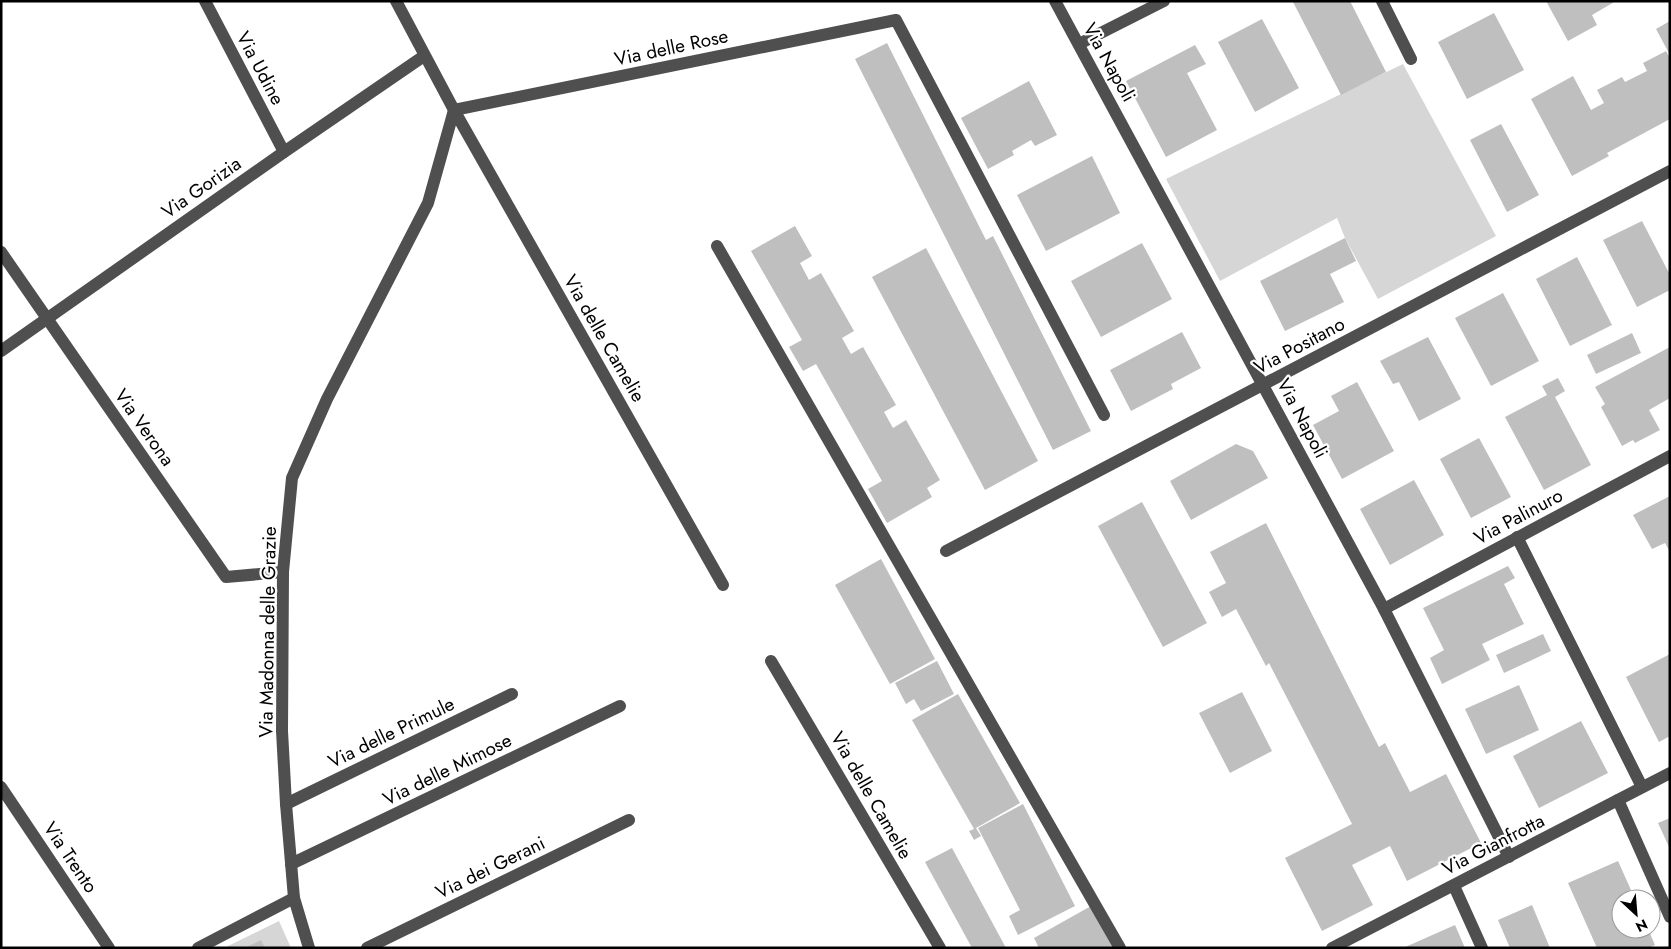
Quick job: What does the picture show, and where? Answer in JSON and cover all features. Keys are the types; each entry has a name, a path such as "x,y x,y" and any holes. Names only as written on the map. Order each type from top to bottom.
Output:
{"street":[{"name":"Via Udine","path":"206,1 284,152"},
{"path":"396,1 454,110"},
{"name":"Via Napoli","path":"1055,1 1384,609 1509,857"},
{"path":"1079,44 1164,1"},
{"path":"1382,1 1411,59"},
{"name":"Via delle Rose","path":"454,110 896,20 1104,415"},
{"name":"Via Gorizia","path":"1,351 424,56"},
{"name":"Via Madonna delle Grazie","path":"309,948 294,898 282,731 284,572 292,478 327,399 428,203 454,110"},
{"name":"Via delle Camelie","path":"454,110 723,585"},
{"name":"Via Positano","path":"946,551 1670,171"},
{"path":"716,246 1120,948"},
{"name":"Via Verona","path":"1,252 226,577 284,572"},
{"name":"Via Palinuro","path":"1384,609 1670,456"},
{"path":"1518,537 1642,787"},
{"name":"Via delle Camelie","path":"771,661 940,948"},
{"name":"Via delle Primule","path":"286,804 512,694"},
{"name":"Via delle Mimose","path":"291,864 620,706"},
{"name":"Via Gianfrotta","path":"1332,948 1670,773"},
{"name":"Via Trento","path":"1,787 109,948"},
{"path":"1618,800 1670,917"},
{"name":"Via dei Gerani","path":"367,948 629,820"},
{"path":"1454,886 1482,948"},
{"path":"198,948 294,898"}],"shaded area":[{"path":"1403,64 1496,236 1378,299 1345,238 1337,218 1220,281 1166,179"},
{"path":"279,921 291,948 224,948"}],"building":[{"path":"1350,1 1386,72 1341,95 1293,2"},
{"path":"1546,1 1616,1 1592,15 1597,25 1568,41"},
{"path":"1494,13 1524,70 1467,99 1438,42"},
{"path":"1262,19 1299,88 1255,112 1218,42"},
{"path":"1670,21 1670,55 1656,29"},
{"path":"887,43 986,240 993,236 1091,431 1053,450 855,59"},
{"path":"1195,45 1206,64 1187,73 1217,130 1166,157 1126,81"},
{"path":"1666,51 1670,58 1670,119 1607,153 1609,156 1572,176 1531,99 1573,76 1591,110 1604,103 1597,90 1622,77 1625,82 1647,71 1643,63"},
{"path":"1029,81 1057,135 1035,146 1031,140 1012,151 1014,155 988,169 961,118"},
{"path":"1501,124 1539,195 1507,212 1470,140"},
{"path":"1092,156 1120,213 1046,251 1017,195"},
{"path":"1642,221 1670,275 1670,290 1637,307 1603,240"},
{"path":"795,226 812,256 800,263 809,280 821,273 854,331 842,338 851,354 863,347 896,405 884,412 893,428 906,420 940,480 927,488 932,497 887,523 868,489 882,481 816,364 803,371 789,347 802,340 751,251"},
{"path":"1345,238 1356,261 1330,274 1344,302 1285,331 1260,281"},
{"path":"1142,243 1172,299 1101,337 1071,281"},
{"path":"926,248 1038,461 985,490 872,277"},
{"path":"1577,257 1612,325 1570,346 1536,279"},
{"path":"1503,293 1539,361 1491,386 1455,318"},
{"path":"1182,332 1201,368 1171,384 1173,389 1131,411 1110,370"},
{"path":"1632,333 1641,353 1596,374 1587,355"},
{"path":"1428,337 1461,399 1419,421 1399,382 1393,384 1380,361"},
{"path":"1670,347 1670,398 1649,410 1660,430 1635,443 1633,440 1622,446 1601,407 1605,404 1595,387"},
{"path":"1558,378 1565,391 1555,397 1591,465 1544,490 1505,417 1547,395 1542,386"},
{"path":"1357,382 1394,451 1342,479 1313,425 1339,411 1331,396"},
{"path":"1479,438 1511,497 1471,518 1440,459"},
{"path":"1236,444 1253,451 1268,478 1191,520 1170,481"},
{"path":"1414,480 1444,535 1390,565 1360,509"},
{"path":"1670,496 1670,552 1665,543 1652,549 1633,515"},
{"path":"1142,502 1207,623 1163,647 1098,526"},
{"path":"1266,523 1379,747 1385,743 1410,792 1446,774 1481,843 1407,881 1390,846 1352,865 1373,905 1322,931 1285,858 1352,824 1269,663 1266,666 1236,609 1222,617 1209,592 1226,583 1210,552"},
{"path":"881,559 935,659 890,684 835,585"},
{"path":"1508,566 1515,578 1504,584 1524,624 1482,644 1490,660 1442,684 1430,658 1444,650 1423,608"},
{"path":"1543,634 1551,651 1504,673 1496,655"},
{"path":"1670,654 1670,736 1659,742 1626,677"},
{"path":"937,661 954,694 921,711 914,699 906,704 895,683"},
{"path":"1519,685 1539,730 1486,754 1465,709"},
{"path":"1242,692 1272,751 1230,773 1199,713"},
{"path":"958,694 1020,803 976,828 981,836 974,840 969,831 974,829 912,720"},
{"path":"1581,721 1608,773 1539,808 1513,756"},
{"path":"1023,804 1075,906 1018,935 1009,916 1020,910 978,828"},
{"path":"1670,818 1670,849 1658,823"},
{"path":"952,848 1006,948 972,948 925,862"},
{"path":"1618,861 1631,889 1611,889 1611,939 1652,939 1655,945 1648,948 1597,948 1568,883"},
{"path":"1532,905 1550,948 1510,948 1498,920"},
{"path":"1091,906 1114,948 1039,948 1034,938"},
{"path":"1455,925 1465,948 1403,948"},
{"path":"261,940 265,948 245,948"}]}
